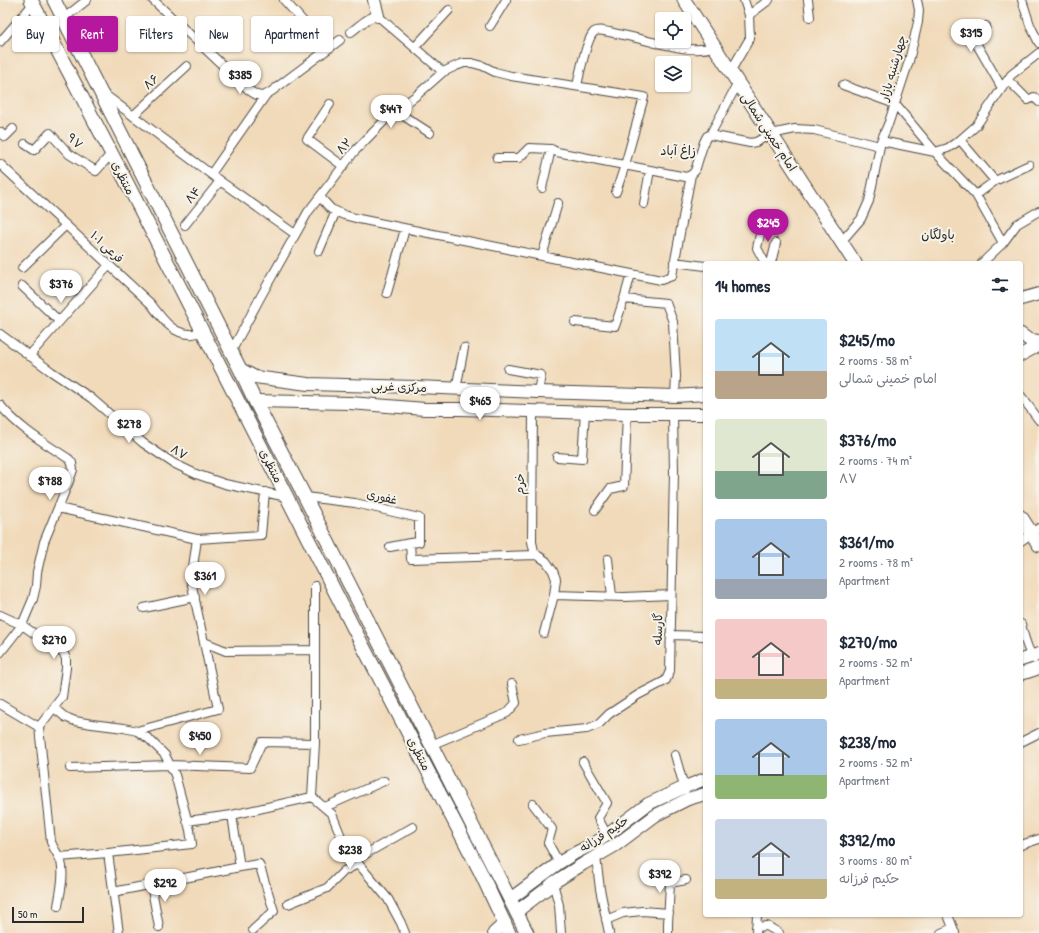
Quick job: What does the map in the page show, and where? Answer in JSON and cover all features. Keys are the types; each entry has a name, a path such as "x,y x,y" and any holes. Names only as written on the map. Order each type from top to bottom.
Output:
{"main road":[{"name":"منتظری","path":"54,0 255,401 527,933"},
{"path":"374,0 378,16"},
{"name":"امام خمینی شمالی","path":"684,0 854,261"},
{"name":"منتظری","path":"32,2 112,154 361,643 470,852 507,928"},
{"path":"1023,298 1039,294"},
{"path":"1023,336 1029,340 1039,341"},
{"path":"1023,354 1039,345"},
{"name":"مرکزی غربی","path":"240,369 255,378 308,384 675,396 703,394"},
{"name":"مرکزی غربی","path":"255,401 350,403 425,409 673,415 703,414"},
{"path":"1023,520 1039,544"},
{"path":"1023,673 1039,668"},
{"name":"حکیم فرزانه","path":"510,899 559,863 607,835 648,804 684,787 703,781"},
{"name":"حکیم فرزانه","path":"516,912 550,887 553,883 616,845 656,816 688,799 703,795"},
{"path":"470,852 482,845"},
{"path":"494,933 507,928"}],"street":[{"path":"64,19 87,0"},
{"path":"153,0 249,90 260,96 266,95"},
{"path":"284,0 298,16"},
{"path":"490,26 506,0"},
{"path":"730,72 750,38 749,15 744,0"},
{"path":"749,15 770,0"},
{"path":"808,0 810,17"},
{"name":"چهارشنبه بازار","path":"841,242 861,219 869,201 881,143 911,53 918,22 919,10 917,0"},
{"path":"1022,0 1030,25 1039,43"},
{"path":"0,42 32,2"},
{"path":"415,47 449,10"},
{"path":"351,32 370,18 378,16 443,72"},
{"path":"986,26 972,36 1002,88"},
{"path":"577,86 584,55 593,32 601,30 695,50 714,47"},
{"path":"333,45 340,40"},
{"path":"211,174 266,95 324,52"},
{"path":"710,135 750,143 756,142 771,134 795,129 814,130 935,152 948,148 976,126 1011,75 1039,53"},
{"name":"۸۲","path":"231,352 308,212 354,152 389,116 417,96 443,72 464,63 472,63 483,66 495,72 511,76 644,97 625,165"},
{"name":"۸۶","path":"133,116 187,66"},
{"path":"1008,80 1028,100 1034,97 1039,102"},
{"path":"320,197 336,211 359,219 661,280 672,276 691,175 694,171 707,136 710,135 738,83"},
{"path":"843,85 895,104 935,152 976,195 1004,243"},
{"path":"100,92 220,181 295,234"},
{"path":"330,104 307,139 343,166"},
{"path":"396,111 430,132"},
{"path":"0,132 5,137 13,129"},
{"name":"۹۷","path":"25,144 34,150 50,133 69,154 96,171 112,154"},
{"path":"960,140 995,181"},
{"path":"497,158 519,158 529,148 551,149 557,152 686,177 691,175"},
{"path":"542,188 551,149"},
{"name":"فرعی ۱۰۱","path":"0,164 151,304 173,329 191,335 202,331"},
{"path":"616,192 625,165"},
{"path":"976,195 995,181 1029,165"},
{"path":"644,204 650,170"},
{"name":"۸۴","path":"185,225 220,181"},
{"path":"542,256 558,203"},
{"path":"984,261 1004,243 1017,224 1039,210"},
{"path":"319,251 336,211"},
{"path":"22,268 66,225"},
{"path":"762,225 757,248 764,261"},
{"path":"387,292 405,229"},
{"path":"771,261 776,243"},
{"path":"674,262 703,266"},
{"path":"29,356 109,265"},
{"path":"575,322 616,326 631,274"},
{"path":"22,286 59,321"},
{"path":"624,299 666,303 673,322 676,376 675,396"},
{"name":"۸۷","path":"0,334 29,356 91,398 143,443 173,463 196,474 226,484 287,497"},
{"path":"456,389 464,348"},
{"path":"508,369 541,375 538,392"},
{"path":"1023,399 1039,420"},
{"path":"0,405 10,417 30,434 69,459 72,463 69,481 44,542 33,599 22,625 0,653"},
{"name":"خرم","path":"533,412 532,542 534,551 537,555"},
{"path":"556,457 582,459 585,412"},
{"path":"595,510 610,489 624,486 627,414"},
{"name":"گارسله","path":"519,739 545,733 587,729 599,724 609,714 638,695 666,680 670,671 674,477 673,415"},
{"path":"58,508 197,539 261,535 264,492"},
{"name":"غفوری","path":"305,497 355,503 419,518 419,542 410,543"},
{"path":"137,732 218,709 191,581 197,539"},
{"path":"390,547 410,543 411,559 537,555 546,561 553,570 556,580 554,595 544,633"},
{"path":"608,559 612,596"},
{"path":"312,797 315,743 315,586"},
{"path":"554,595 671,595"},
{"path":"144,608 195,597"},
{"path":"0,615 22,625 64,654 66,660 62,696 40,727 51,842 62,863 63,870 58,906"},
{"path":"1023,630 1033,658"},
{"path":"670,635 703,636"},
{"path":"204,642 226,651 315,650"},
{"path":"431,745 506,713 516,703 512,684"},
{"path":"0,704 40,727"},
{"path":"54,708 65,717 75,721 124,728 137,732 149,740 165,755 175,775 192,844 59,857"},
{"path":"1023,741 1039,733"},
{"path":"70,768 170,765 250,768 262,742 315,743"},
{"path":"675,755 688,799"},
{"path":"583,762 607,803 598,818 607,835"},
{"path":"325,807 384,780"},
{"path":"312,797 332,814 346,849 388,900 405,933"},
{"path":"187,821 232,815 312,797"},
{"path":"532,804 552,829 548,843 559,863"},
{"path":"232,815 240,867"},
{"path":"288,904 327,888 344,871 356,862 413,827"},
{"path":"1023,844 1039,839"},
{"path":"108,853 119,933"},
{"path":"596,857 600,889 609,933"},
{"path":"113,892 259,864 274,912 253,930"},
{"path":"668,933 670,883 686,880"},
{"path":"553,883 559,905 562,933"},
{"path":"151,884 159,927"},
{"path":"606,920 623,913 642,911 669,913"},
{"path":"757,917 756,930 767,926 779,933"},
{"path":"941,933 954,930 949,917"}],"district":[{"name":"زاغ آباد","path":"678,150"},
{"name":"باولگان","path":"938,234"}]}
